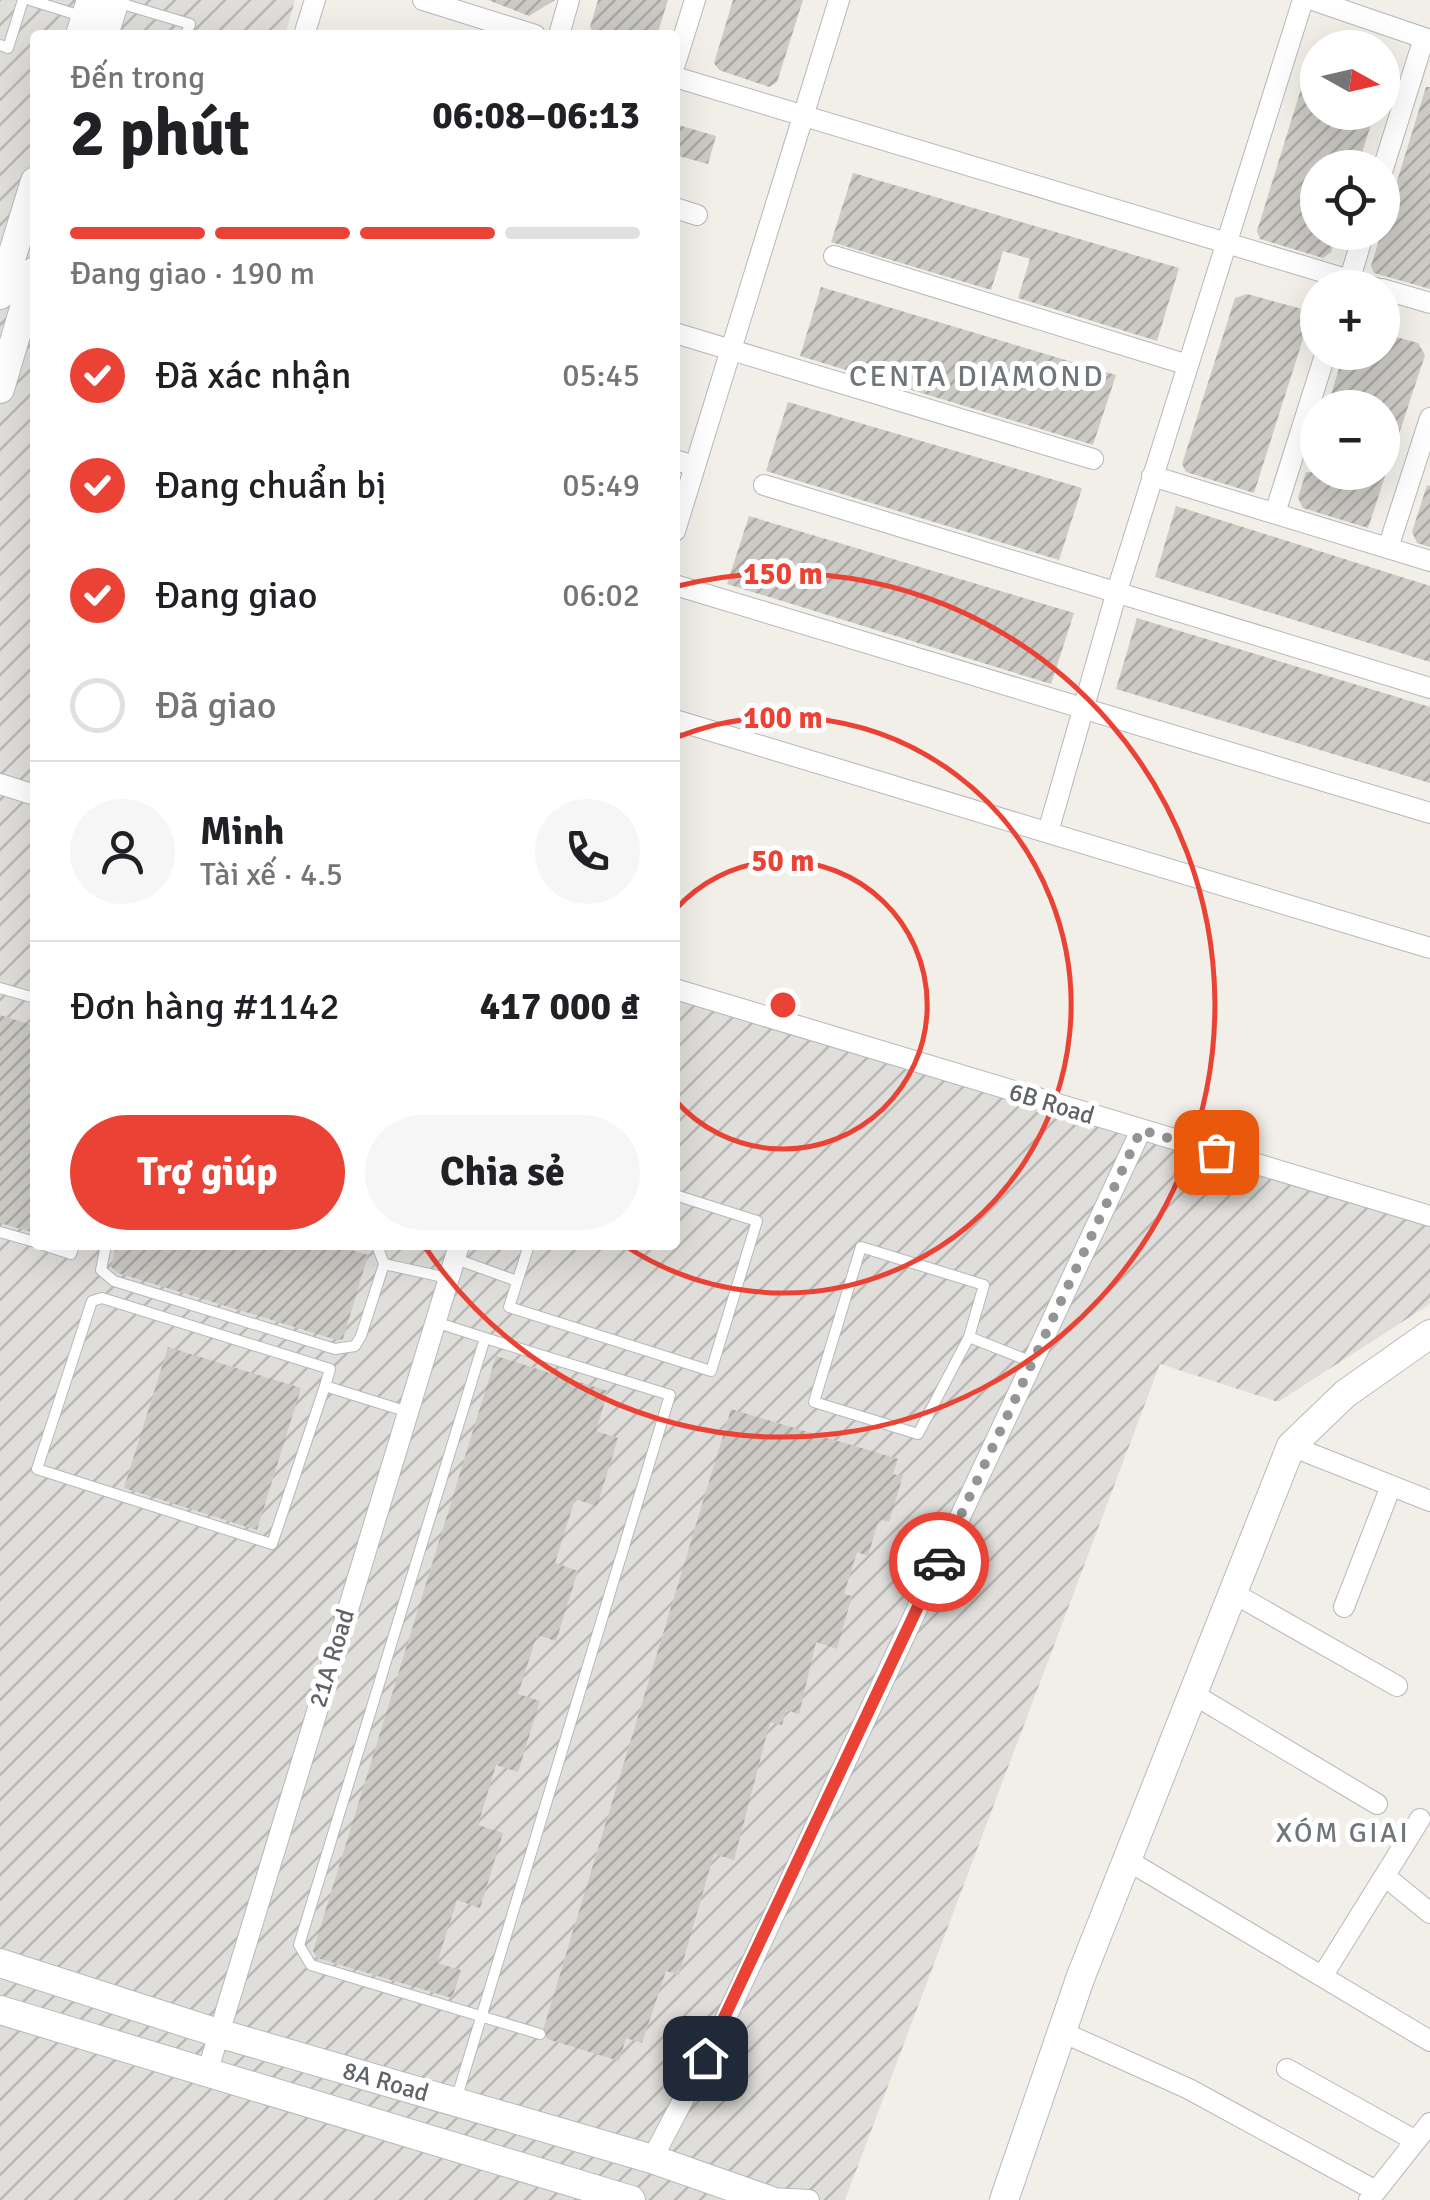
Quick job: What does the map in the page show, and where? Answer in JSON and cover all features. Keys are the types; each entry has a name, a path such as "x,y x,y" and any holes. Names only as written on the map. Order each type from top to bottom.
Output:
{"street":[{"path":"90,22 114,0"},
{"path":"306,30 315,0"},
{"path":"423,0 446,3 521,30"},
{"path":"560,30 570,0"},
{"path":"680,47 694,0"},
{"path":"680,497 685,463 732,349 839,0"},
{"path":"1048,832 1116,590 1303,0"},
{"path":"1313,0 1427,39 1389,150"},
{"path":"680,78 1227,242 1308,270"},
{"path":"0,295 30,197"},
{"path":"680,210 697,215"},
{"path":"834,256 1188,366"},
{"path":"0,389 30,288"},
{"path":"1400,295 1430,304"},
{"path":"680,334 1093,459"},
{"path":"1275,513 1320,370"},
{"path":"1388,548 1430,418"},
{"path":"1152,476 1430,561"},
{"path":"764,485 1430,688"},
{"path":"680,586 1430,813"},
{"path":"680,722 1430,948"},
{"path":"0,784 30,793"},
{"name":"6B Road","path":"680,991 1430,1216"},
{"path":"652,2160 722,2024 1141,1130"},
{"name":"21A Road","path":"206,2073 405,1411 454,1261"},
{"path":"1004,2200 1127,1860 1291,1446 1345,1394 1430,1334"},
{"path":"1291,1446 1430,1501"},
{"path":"1344,1607 1391,1486"},
{"path":"1233,1593 1398,1686"},
{"path":"1193,1694 1377,1804"},
{"path":"1322,1975 1420,1819"},
{"path":"1127,1860 1430,2040"},
{"path":"1386,1877 1430,1912"},
{"name":"8A Road","path":"0,1962 218,2034 456,2101 770,2199"},
{"name":"8A Road","path":"0,2010 631,2200"},
{"path":"1062,2032 1190,2089 1373,2195 1430,2123"},
{"path":"1286,2069 1416,2141"},
{"path":"770,2199 809,2200"}],"lane":[{"path":"0,45 8,48 26,0 90,22"},
{"path":"114,0 190,24 188,30"},
{"path":"0,988 30,997"},
{"path":"527,1250 509,1307 711,1371 758,1221 680,1197"},
{"path":"0,1232 30,1241"},
{"path":"861,1247 984,1285 968,1337 918,1434 814,1402 861,1247"},
{"path":"105,1250 101,1270 114,1281 335,1349 355,1346 361,1336 384,1264 378,1250"},
{"path":"384,1264 454,1261 517,1280"},
{"path":"102,1298 330,1368 325,1386 272,1544 37,1469 92,1300 102,1298"},
{"path":"434,1321 670,1394 456,2101"},
{"path":"968,1337 1032,1362"},
{"path":"485,1338 299,1946 311,1965 540,2034"},
{"path":"325,1386 405,1411"}],"shaded area":[{"path":"0,0 295,0 286,30 30,30 30,1250 680,1250 680,996 1430,1224 1430,1304 1278,1402 1160,1364 845,2200 0,2200"}],"building":[{"path":"488,0 555,0 529,16"},
{"path":"598,0 668,0 659,30 590,27"},
{"path":"733,0 803,0 777,82 769,87 719,70 714,63"},
{"path":"1426,87 1430,87 1430,289 1400,280 1400,270 1373,270 1371,266 1376,250 1400,250 1400,172"},
{"path":"1300,92 1300,130 1369,130 1363,150 1300,150 1300,250 1331,252 1323,258 1260,239 1257,231"},
{"path":"680,125 716,136 708,164 680,156"},
{"path":"853,173 1179,268 1157,341 1018,298 1030,259 1003,251 991,290 831,242"},
{"path":"821,287 1116,375 1093,445 800,356"},
{"path":"1247,294 1300,308 1300,348 1254,493 1186,472 1182,464 1235,298"},
{"path":"1400,338 1418,343 1425,355 1400,431 1400,390 1332,390 1339,370 1400,370"},
{"path":"788,402 1082,488 1059,560 766,471"},
{"path":"1427,485 1430,547 1417,543 1412,532"},
{"path":"1300,490 1381,490 1368,528 1303,508 1298,498"},
{"path":"1176,506 1430,586 1430,662 1155,577"},
{"path":"749,516 1074,613 1051,684 727,584"},
{"path":"1137,618 1430,707 1430,783 1116,689"},
{"path":"0,1015 30,1024 30,1232 0,1223"},
{"path":"115,1250 352,1250 368,1255 343,1339 337,1340 118,1273 111,1267"},
{"path":"168,1347 301,1388 257,1530 124,1488"},
{"path":"496,1356 608,1391 596,1431 618,1438 597,1506 575,1499 555,1563 578,1571 556,1641 537,1635 518,1694 540,1701 518,1772 496,1765 478,1825 503,1833 480,1908 457,1900 437,1963 461,1970 452,1998 317,1958 313,1951"},
{"path":"731,1409 898,1459 893,1474 903,1476 889,1522 879,1519 868,1556 857,1552 844,1594 852,1596 837,1649 816,1642 799,1714 786,1710 782,1725 770,1722 734,1860 714,1854 679,1975 666,1971 642,2043 626,2038 619,2061 547,2039 544,2027"}],"way so far":[{"path":"939,1562 1141,1130 1216,1152"}],"district":[{"name":"CENTA DIAMOND","path":"977,376"},
{"name":"XÓM GIAI","path":"1343,1832"}],"route":[{"path":"705,2058 939,1562"}]}
